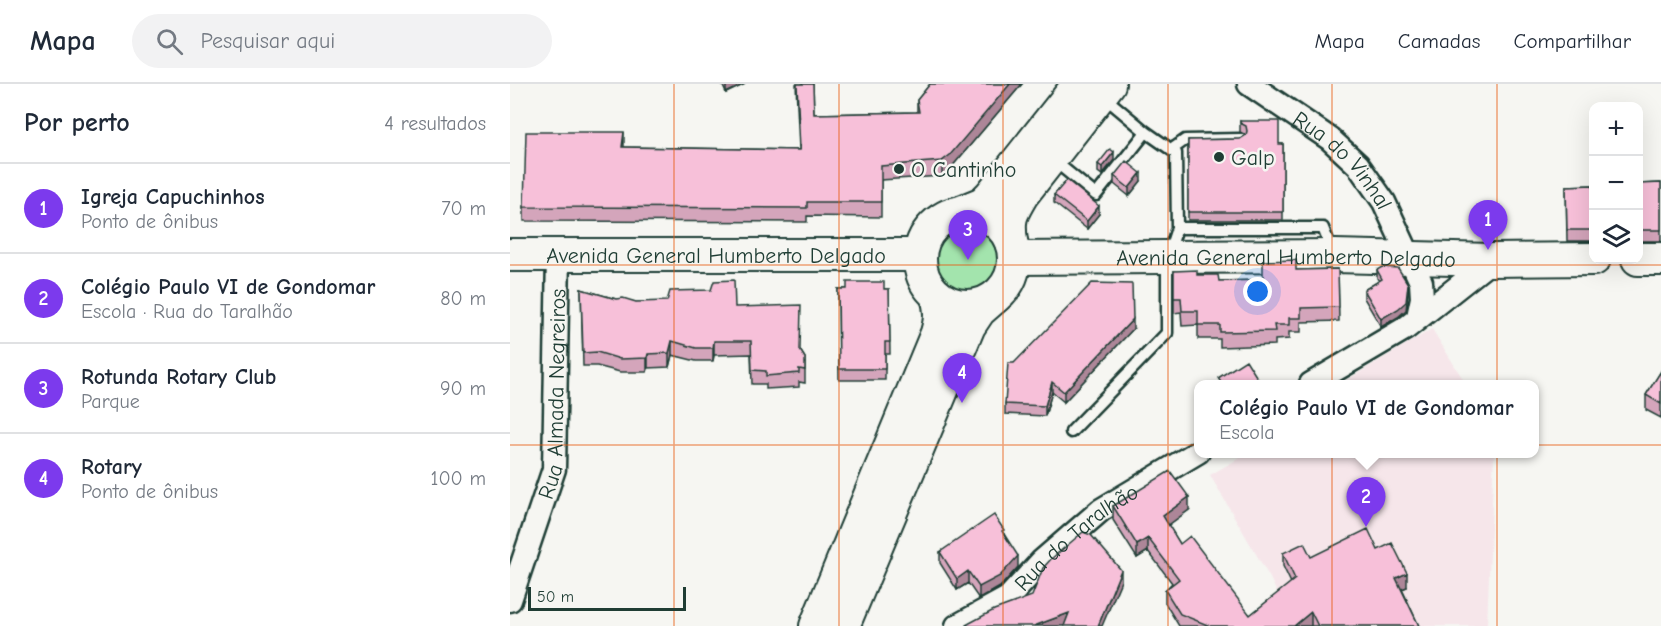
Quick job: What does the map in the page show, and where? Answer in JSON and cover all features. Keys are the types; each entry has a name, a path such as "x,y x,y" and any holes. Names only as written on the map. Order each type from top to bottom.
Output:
{"main road":[{"path":"843,626 969,326 979,311 1005,286 1012,273 1013,250 1009,224 1013,210 1051,158 1096,88"},
{"path":"995,297 981,304 966,306 951,303 938,296 927,284 922,271 920,255 924,239 933,226 945,217 983,203 1096,88"},
{"path":"961,212 977,212 993,219 1003,229 1013,250"},
{"name":"Avenida General Humberto Delgado","path":"1013,250 1167,258 1335,256 1492,260 1589,259"},
{"name":"Avenida General Humberto Delgado","path":"510,255 920,255"},
{"path":"1643,259 1661,259"},
{"path":"816,626 937,333 941,319 938,296"}],"street":[{"name":"Rua do Vinhal","path":"1249,84 1330,140 1358,165 1384,202 1411,257"},
{"name":"Rua Almada Negreiros","path":"510,600 554,469 558,255"},
{"path":"1411,257 1421,282 1422,298 1418,317"},
{"path":"1318,380 1406,328 1492,260"},
{"name":"Rua do Taralhão","path":"957,626 1008,598 1042,561 1101,510 1194,454"}],"lane":[{"path":"1071,432 1167,333 1167,258 1177,228 1176,153 1146,132 1096,88"},
{"path":"1051,158 1096,195 1146,132"},
{"path":"1171,150 1185,140 1240,139"},
{"path":"1177,228 1323,228 1335,256"}],"shaded area":[{"path":"1432,329 1464,380 1347,380"},
{"path":"1240,458 1494,458 1487,626 1293,626 1270,578 1210,475"}],"green space":[{"path":"962,226 974,226 991,235 998,246 1000,258 998,270 991,281 974,290 962,290 950,285 941,276 936,264 936,252 941,240 950,231"}],"building":[{"path":"797,84 813,84 814,114 919,112 917,100 930,84 1010,84 950,155 942,161 881,166 881,202 807,202 807,208 524,207 526,132 624,132 622,147 800,150"},
{"path":"1240,121 1279,121 1279,144 1283,144 1283,212 1188,212 1188,140 1240,139 1246,135 1247,131 1246,126"},
{"path":"1110,149 1114,152 1102,167 1098,164"},
{"path":"1126,161 1141,173 1129,188 1114,176"},
{"path":"1067,180 1099,206 1087,221 1054,195"},
{"path":"1661,183 1661,230 1643,230 1643,184"},
{"path":"1589,185 1589,230 1567,230 1566,186"},
{"path":"1296,260 1296,270 1338,269 1339,307 1301,308 1301,318 1289,318 1289,325 1274,325 1275,331 1220,332 1220,325 1198,325 1198,311 1182,311 1181,298 1174,298 1174,271 1197,270 1197,275 1218,275 1219,281 1263,280 1263,261"},
{"path":"1382,267 1398,268 1408,284 1406,302 1381,319 1364,290 1382,279 1377,270"},
{"path":"734,280 735,307 801,305 800,350 805,358 805,370 799,369 799,373 766,376 766,371 752,370 751,341 714,341 713,348 696,348 672,341 669,353 648,354 647,358 620,359 597,352 583,353 581,289 636,302 667,301 670,291 711,290 714,281"},
{"path":"847,282 884,282 884,289 889,289 890,342 885,342 885,369 839,369 838,289 847,289"},
{"path":"1092,283 1132,284 1133,319 1064,392 1052,382 1045,406 1005,404 1008,363 1014,363"},
{"path":"1246,360 1258,380 1219,380 1218,378"},
{"path":"1661,371 1661,404 1646,395"},
{"path":"1170,471 1189,497 1163,516 1180,544 1190,536 1250,615 1295,579 1283,553 1304,543 1311,557 1368,529 1378,550 1392,543 1407,573 1396,578 1419,626 1318,626 1311,612 1294,626 1210,626 1180,614 1165,590 1179,579 1148,538 1137,545 1113,506"},
{"path":"994,515 1018,556 1000,576 979,587 968,571 957,579 940,552"},
{"path":"1083,532 1091,535 1121,570 1098,626 1064,626 1069,613 1034,626 966,626 994,610 1032,596 1043,568"}],"place":[{"name":"Galp","path":"1219,157"},
{"name":"O Cantinho","path":"899,169"},
{"name":"Igreja Capuchinhos","path":"1488,250"},
{"name":"Rotunda Rotary Club","path":"968,260"},
{"name":"Rotary","path":"962,403"},
{"name":"Colégio Paulo VI de Gondomar","path":"1366,527"}]}
